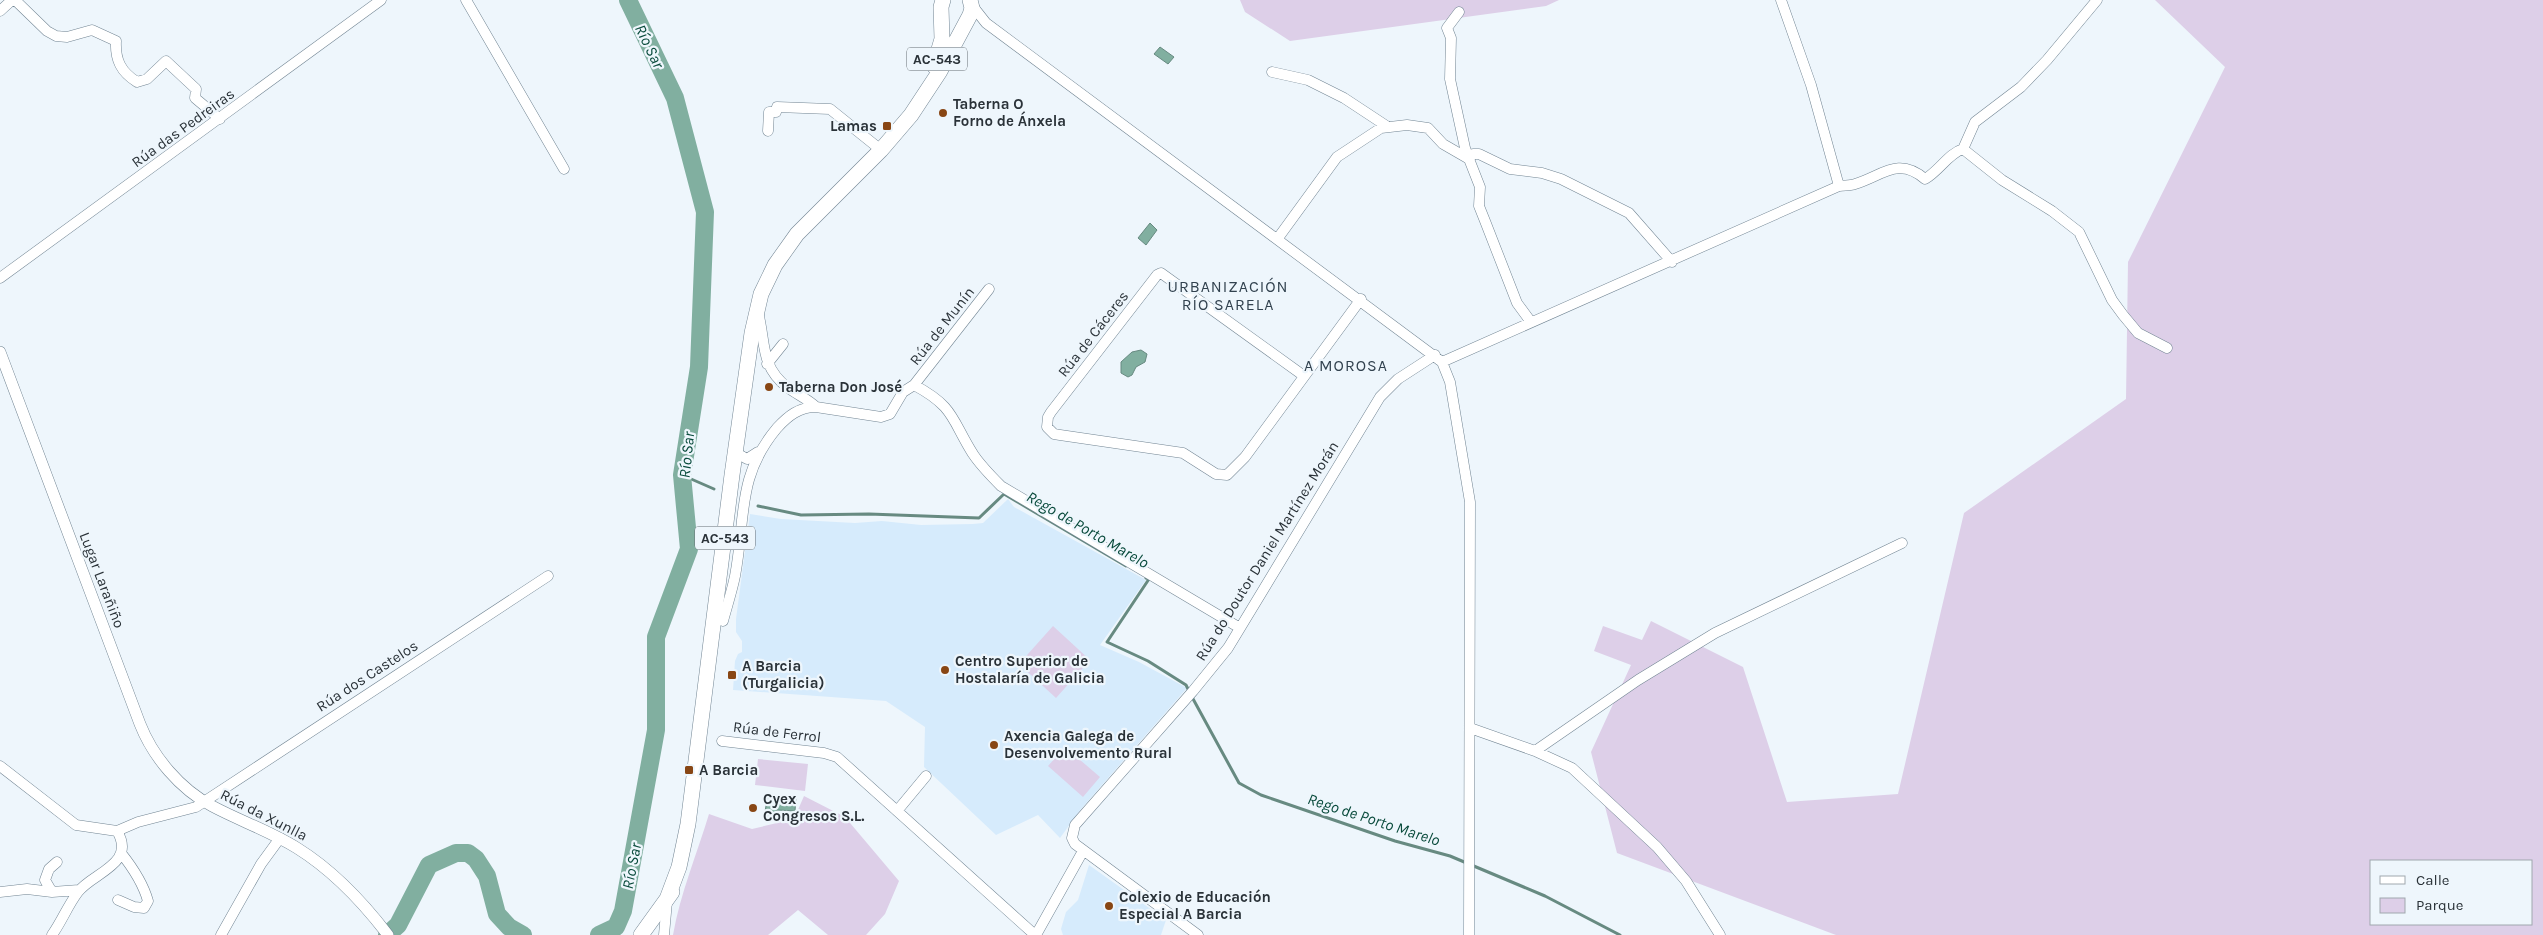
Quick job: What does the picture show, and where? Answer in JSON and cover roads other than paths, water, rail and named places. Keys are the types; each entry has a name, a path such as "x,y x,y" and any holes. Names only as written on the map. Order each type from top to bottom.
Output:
{"main road":[{"name":"AC-543","path":"941,6 951,22 969,11"},
{"name":"AC-543","path":"920,102 941,47 941,6"},
{"name":"AC-543","path":"667,899 679,867 688,824 757,306 771,270 788,245 881,150 920,102 940,71 969,11"},
{"name":"AC-543","path":"641,935 667,899 686,865 697,824 724,621 740,454 741,420"}],"street":[{"path":"0,11 14,0 47,31 56,36 67,37 92,30 116,41 115,55 125,74 138,82 147,79 166,61 196,89 196,98 220,119"},
{"name":"Rúa das Pedreiras","path":"0,278 381,0"},
{"path":"466,0 564,169"},
{"path":"1781,0 1811,84 1839,186"},
{"path":"2097,0 2047,60 2021,87 1975,122 1963,149 2002,180 2052,211 2079,232 2112,300 2123,316 2138,333 2167,348"},
{"path":"969,11 1361,299 1439,359 1450,382 1470,502 1469,935"},
{"path":"1459,12 1447,28 1451,38 1450,79 1464,148 1480,187 1479,206 1517,303 1531,322"},
{"path":"1272,72 1308,80 1344,98 1388,127"},
{"path":"768,132 770,112 776,112 777,107 828,109 845,119 881,150"},
{"path":"1278,238 1337,156 1381,128 1407,125 1428,128 1443,144 1469,159"},
{"name":"Rúa do Doutor Daniel Martínez Morán","path":"1083,851 1075,844 1072,838 1075,825 1215,666 1240,628 1380,396 1398,379 1439,359 1672,262 1839,186 1855,184 1877,173 1892,169 1906,168 1917,172 1925,179 1935,174 1956,151 1963,149"},
{"path":"1469,159 1473,154 1479,154 1510,168 1542,173 1562,179 1612,204 1629,213 1665,251 1672,262"},
{"name":"Rúa de Cáceres","path":"1161,273 1169,276 1304,376 1234,471 1223,476 1183,454 1060,435 1050,431 1046,423 1052,412 1157,275 1161,273"},
{"name":"Rúa de Munín","path":"724,621 735,576 747,482 759,452 792,414 802,409 816,407 887,416 892,412 903,392 914,385 989,289"},
{"path":"1304,376 1361,299"},
{"path":"757,306 767,364"},
{"path":"767,364 783,344"},
{"name":"Lugar Larañiño","path":"0,352 144,735 167,768 203,801"},
{"name":"Rúa de Munín","path":"767,364 773,375 816,407"},
{"path":"914,385 941,402 962,432 973,454 1001,486 1240,628"},
{"path":"740,454 747,459 759,452"},
{"path":"1535,751 1638,680 1714,633 1902,544"},
{"name":"Rúa dos Castelos","path":"203,801 548,576"},
{"path":"1470,728 1535,751 1572,768 1658,847 1686,881 1720,935"},
{"name":"Rúa de Ferrol","path":"722,741 824,753 837,757 1036,935"},
{"path":"0,766 76,825 117,831 120,837 121,853 118,859 79,890 52,935"},
{"path":"897,811 926,776"},
{"name":"Rúa da Xunlla","path":"117,831 138,822 196,806 203,801 280,838 332,873 386,932"},
{"path":"221,935 261,864 280,838"},
{"path":"1036,935 1083,851 1198,935"},
{"path":"118,900 139,908 144,908 148,901 140,884 140,878 121,853"},
{"path":"52,892 45,880 49,869 57,862"},
{"path":"0,892 28,889 52,892 79,890"},
{"path":"664,935 667,899"}],"waterway":[{"name":"Río Sar","path":"599,935 616,927 623,911 656,730 656,637 689,549 682,475 699,367 705,212 675,98 628,0"},
{"name":"Rego de Porto Marelo","path":"682,475 714,489"},
{"name":"Rego de Porto Marelo","path":"758,506 801,515 869,514 979,518 1004,494 1126,566"},
{"name":"Rego de Porto Marelo","path":"1146,578 1149,579 1107,642 1148,661 1186,685 1189,691"},
{"name":"Rego de Porto Marelo","path":"1192,697 1239,783 1261,795 1395,841 1450,856 1545,896 1620,935"},
{"name":"Río Sar","path":"387,935 398,925 429,865 456,853 468,853 476,859 487,876 497,914 509,927 523,935"}],"place":[{"name":"Taberna O Forno de Ánxela","path":"943,113"},
{"name":"Lamas","path":"887,126"},
{"name":"Taberna Don José","path":"769,387"},
{"name":"Centro Superior de Hostalaría de Galicia","path":"945,670"},
{"name":"A Barcia (Turgalicia)","path":"732,675"},
{"name":"Axencia Galega de Desenvolvemento Rural","path":"994,745"},
{"name":"A Barcia","path":"689,770"},
{"name":"Cyex Congresos S.L.","path":"753,808"},
{"name":"Colexio de Educación Especial A Barcia","path":"1109,906"}],"district":[{"name":"URBANIZACIÓN RÍO SARELA","path":"1228,295"},
{"name":"A MOROSA","path":"1346,365"}]}
